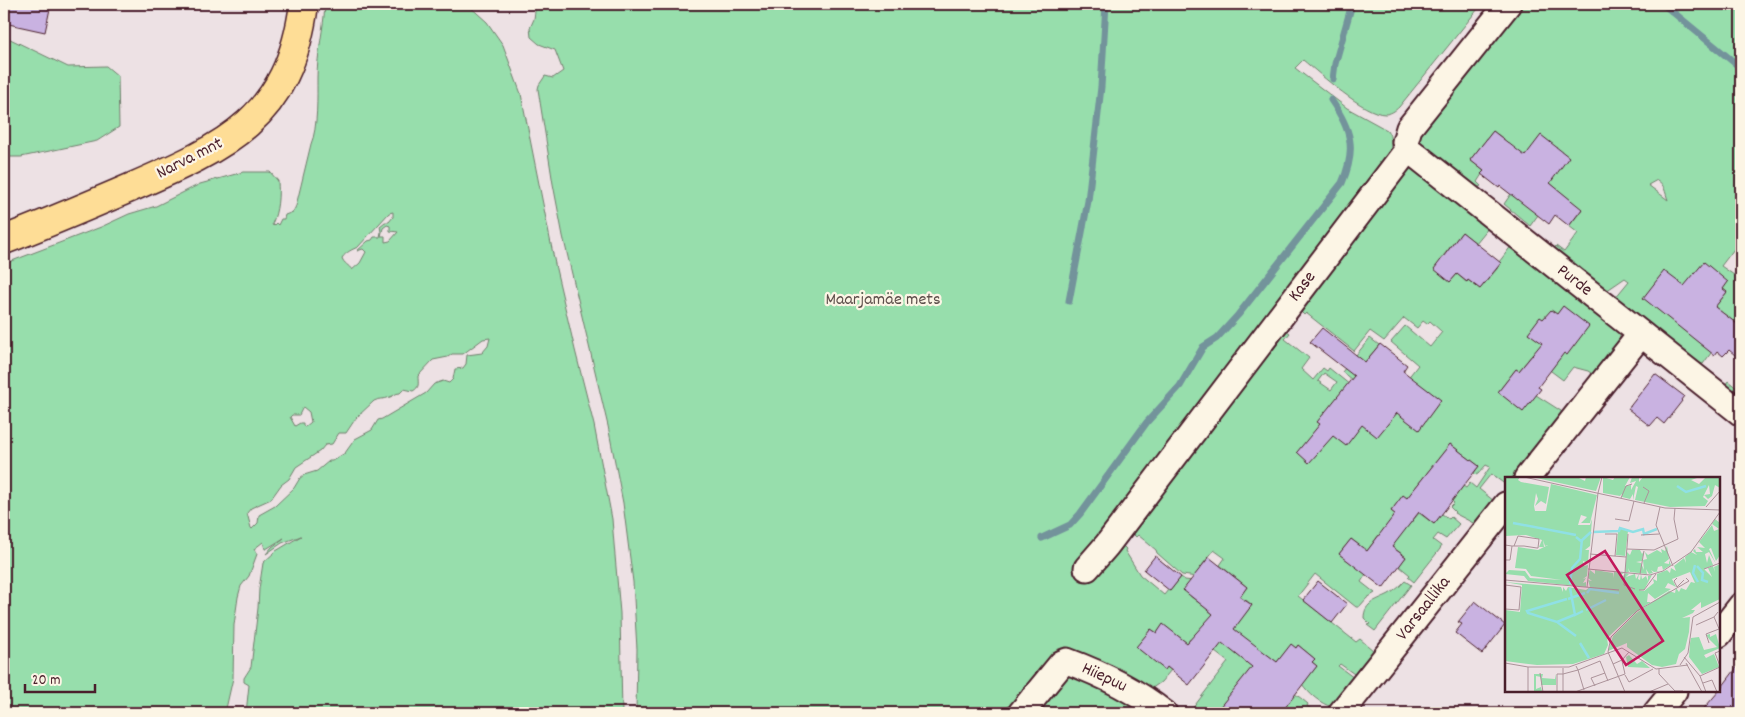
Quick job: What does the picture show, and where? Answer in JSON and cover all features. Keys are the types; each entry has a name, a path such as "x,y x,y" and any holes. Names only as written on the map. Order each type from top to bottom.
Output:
{"main road":[{"name":"Narva mnt","path":"4,240 179,166 205,154 236,134 258,113 282,80 297,43 304,4"}],"street":[{"path":"1408,150 1405,142 1409,128 1508,4"},
{"name":"Purde","path":"1408,150 1741,413"},
{"name":"Kase","path":"1087,568 1216,404 1408,150"},
{"path":"1528,477 1641,334"},
{"name":"Varsaallika","path":"1341,713 1505,506"},
{"path":"1720,633 1741,606"},
{"name":"Hiiepuu","path":"1021,713 1062,663 1067,661 1126,687 1164,713"},
{"path":"1656,713 1673,692"}],"green space":[{"path":"325,4 467,4 487,22 503,45 521,94 556,269 594,425 612,519 620,613 622,713 246,713 249,685 244,682 244,678 251,667 263,563 276,551 301,536 282,543 266,554 284,538 266,549 263,542 254,549 257,554 249,576 241,586 238,597 234,625 233,678 225,713 4,713 4,264 101,227 129,214 156,206 200,184 243,172 270,172 278,181 278,203 272,224 273,226 276,223 278,225 285,215 293,212 296,206 315,129 318,59","holes":["393,212 393,217 389,222 385,222 380,226 380,237 374,237 357,251 363,249 366,252 360,263 352,270 342,258 348,252 358,247 389,213","387,225 390,226 390,231 398,232 390,241 385,242 385,236 381,236 383,228","490,338 488,346 482,353 467,355 466,364 463,368 455,369 453,379 449,383 443,381 434,384 426,393 378,420 372,430 355,439 345,453 329,461 317,471 300,478 294,488 275,506 259,515 258,523 251,528 247,513 251,508 271,499 281,485 289,479 296,467 320,451 325,445 332,444 339,433 346,433 356,418 374,401 391,397 404,389 415,390 418,387 418,376 433,360 448,357 452,354 463,354 483,339","303,407 309,412 311,422 305,427 303,423 295,426 290,417 292,415 299,415"]},
{"name":"Maarjamäe mets","path":"536,4 1482,4 1399,107 1391,113 1376,112 1354,101 1303,60 1295,68 1347,108 1387,130 1391,145 1390,154 1117,545 1123,546 1126,549 1125,551 1140,575 1164,595 1168,590 1170,591 1181,577 1185,580 1201,582 1190,596 1221,620 1247,587 1220,565 1225,558 1214,550 1203,564 1197,577 1182,575 1138,535 1136,537 1130,528 1280,326 1290,333 1285,339 1309,358 1301,369 1313,380 1323,368 1327,371 1329,368 1382,411 1418,365 1391,342 1405,326 1430,347 1442,332 1430,321 1427,324 1423,321 1417,328 1404,318 1384,341 1370,331 1354,351 1306,313 1304,315 1299,310 1408,168 1413,167 1489,227 1476,243 1462,232 1440,260 1435,269 1450,282 1457,274 1466,282 1468,280 1480,289 1501,264 1499,262 1512,245 1618,330 1619,342 1594,375 1588,371 1573,367 1563,380 1531,356 1519,371 1516,369 1498,392 1536,395 1563,414 1517,477 1505,477 1505,484 1491,474 1479,489 1494,501 1477,525 1454,513 1450,507 1463,486 1466,488 1470,483 1476,488 1490,467 1486,465 1476,475 1474,473 1479,466 1450,444 1407,498 1403,496 1391,511 1409,525 1419,513 1434,524 1442,514 1449,519 1451,517 1459,524 1446,539 1438,534 1433,540 1441,546 1440,549 1414,582 1408,577 1410,575 1399,566 1406,557 1378,536 1367,551 1351,539 1339,554 1366,574 1361,582 1375,593 1367,598 1359,607 1356,607 1315,574 1298,596 1356,642 1360,639 1374,651 1374,656 1357,676 1340,664 1338,666 1354,678 1332,707 1316,698 1302,684 1317,666 1312,662 1315,659 1298,645 1296,648 1291,645 1277,662 1257,647 1246,662 1301,698 1308,704 1307,706 1317,713 1281,713 1253,689 1219,709 1224,713 1189,713 1228,662 1215,652 1211,656 1190,639 1187,643 1163,625 1157,633 1151,629 1137,647 1171,670 1161,682 1148,691 1077,656 1012,713 636,713 637,649 633,582 623,503 608,426 563,236 538,89 545,76 553,78 563,71 555,50 539,44 531,37 530,28 534,19","holes":["1324,373 1337,382 1331,390 1318,381","1246,600 1252,605 1228,635 1234,614"]},
{"path":"1522,4 1741,4 1741,255 1734,249 1721,266 1734,275 1741,266 1741,327 1715,307 1727,292 1710,279 1711,353 1703,364 1695,362 1615,298 1629,281 1625,278 1606,291 1553,250 1556,246 1564,252 1578,233 1569,226 1582,210 1550,183 1543,170 1538,215 1530,226 1504,204 1513,191 1504,139 1493,131 1470,160 1484,171 1477,182 1481,186 1475,189 1420,144 1419,137","holes":["1657,180 1662,184 1668,200 1648,185"]},
{"path":"4,36 68,67 106,66 118,76 119,127 97,141 21,157 4,157"},
{"path":"1370,338 1379,345 1360,368 1361,387 1342,372"},
{"path":"1728,381 1738,389 1741,384 1741,399 1725,385"},
{"path":"1405,581 1411,585 1375,631 1367,625 1370,624 1364,618 1366,608 1372,602 1393,591"},
{"path":"1067,670 1147,707 1141,713 1030,713"}],"building":[{"path":"4,4 51,4 45,32 4,23"},
{"path":"1493,131 1525,156 1541,135 1569,157 1550,183 1582,209 1569,226 1555,215 1549,224 1500,186 1499,188 1481,174 1484,171 1470,160"},
{"path":"1462,232 1501,263 1480,289 1457,274 1450,282 1434,269"},
{"path":"1704,262 1728,282 1723,289 1727,292 1715,307 1741,327 1741,360 1729,350 1723,356 1717,351 1714,355 1643,298 1664,271 1684,286"},
{"path":"1563,306 1589,326 1567,355 1564,353 1538,387 1541,389 1523,412 1498,392 1516,369 1519,371 1542,343 1528,333 1540,317 1543,319 1551,310 1557,314"},
{"path":"1322,328 1365,362 1380,344 1407,365 1403,371 1441,400 1419,430 1397,413 1377,437 1362,425 1346,446 1333,436 1309,463 1297,452 1320,424 1317,422 1354,376 1310,342"},
{"path":"1655,374 1684,396 1664,424 1657,418 1650,426 1628,409"},
{"path":"1450,444 1479,466 1434,524 1419,512 1392,547 1406,557 1383,588 1339,554 1351,539 1367,551 1395,514 1391,511 1403,495 1407,498"},
{"path":"1155,556 1181,577 1170,591 1144,570"},
{"path":"1209,557 1247,587 1240,597 1252,605 1234,629 1277,662 1291,644 1296,648 1298,645 1315,659 1312,662 1317,666 1281,713 1215,713 1252,667 1222,643 1189,685 1167,667 1165,670 1136,647 1151,629 1157,633 1163,624 1187,643 1213,614 1183,590"},
{"path":"1318,581 1347,604 1332,623 1303,600"},
{"path":"1475,601 1505,625 1482,654 1455,633 1462,624 1458,622"},
{"path":"1741,662 1741,713 1700,713 1720,692"}],"waterway":[{"path":"1069,301 1088,201 1101,87 1106,4"},
{"path":"1333,79 1335,64 1352,4"},
{"path":"1663,4 1741,68"},
{"path":"1042,538 1070,525 1080,514 1147,422 1180,386 1203,347 1217,338 1238,315 1342,183 1347,171 1350,140 1343,120 1331,100"}]}
